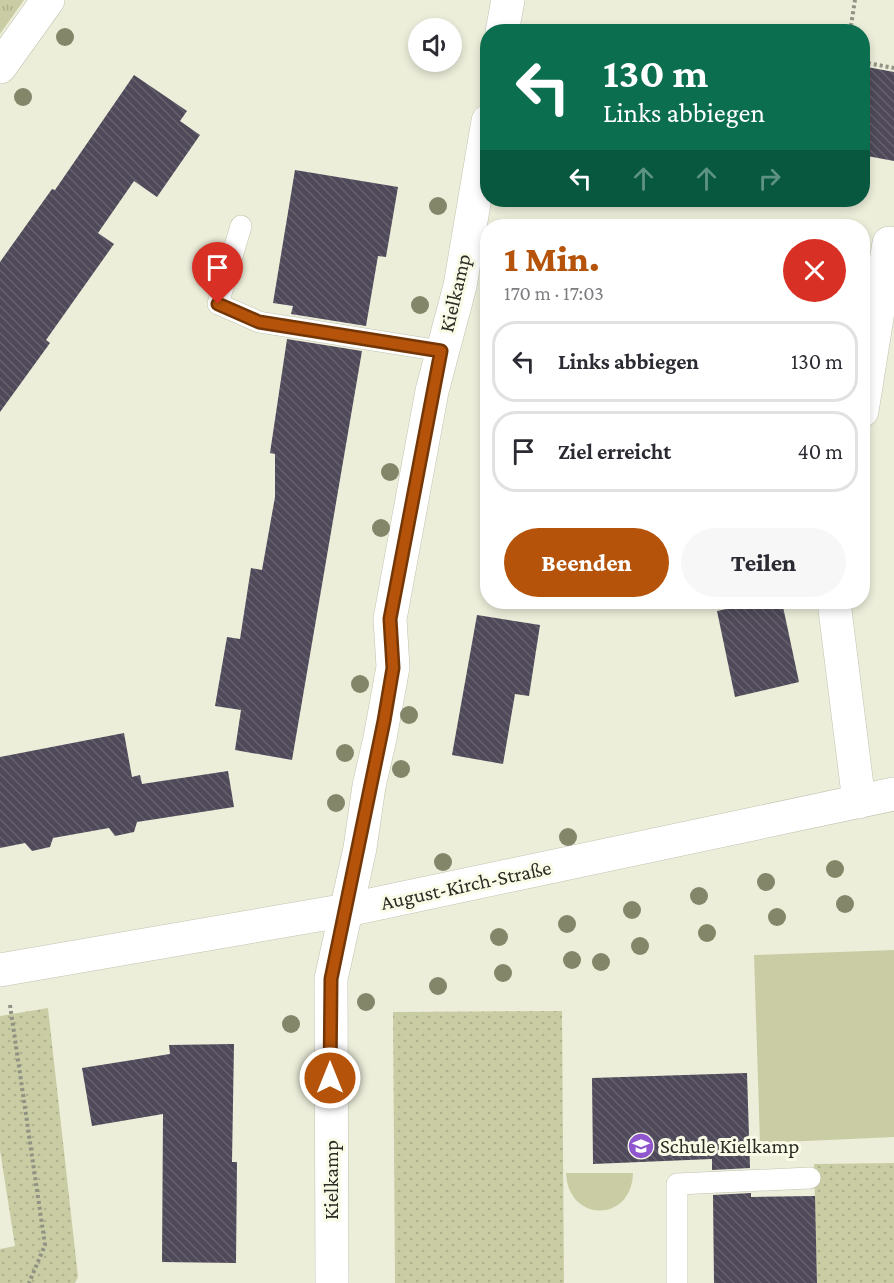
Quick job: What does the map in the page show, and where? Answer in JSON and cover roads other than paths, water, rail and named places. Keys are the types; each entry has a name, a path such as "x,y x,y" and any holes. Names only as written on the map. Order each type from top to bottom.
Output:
{"street":[{"path":"0,67 48,0"},
{"path":"504,24 508,0"},
{"name":"Kielkamp","path":"332,1283 331,979 347,910 393,668 390,619 441,351 460,286 480,168"},
{"path":"870,361 889,243"},
{"path":"835,609 859,802"},
{"name":"August-Kirch-Straße","path":"4,985 894,794"}],"lane":[{"path":"241,226 218,304 259,322 441,351"},
{"path":"678,1283 677,1184 810,1178"}],"place":[{"name":"Schule Kielkamp","path":"641,1146"}]}
